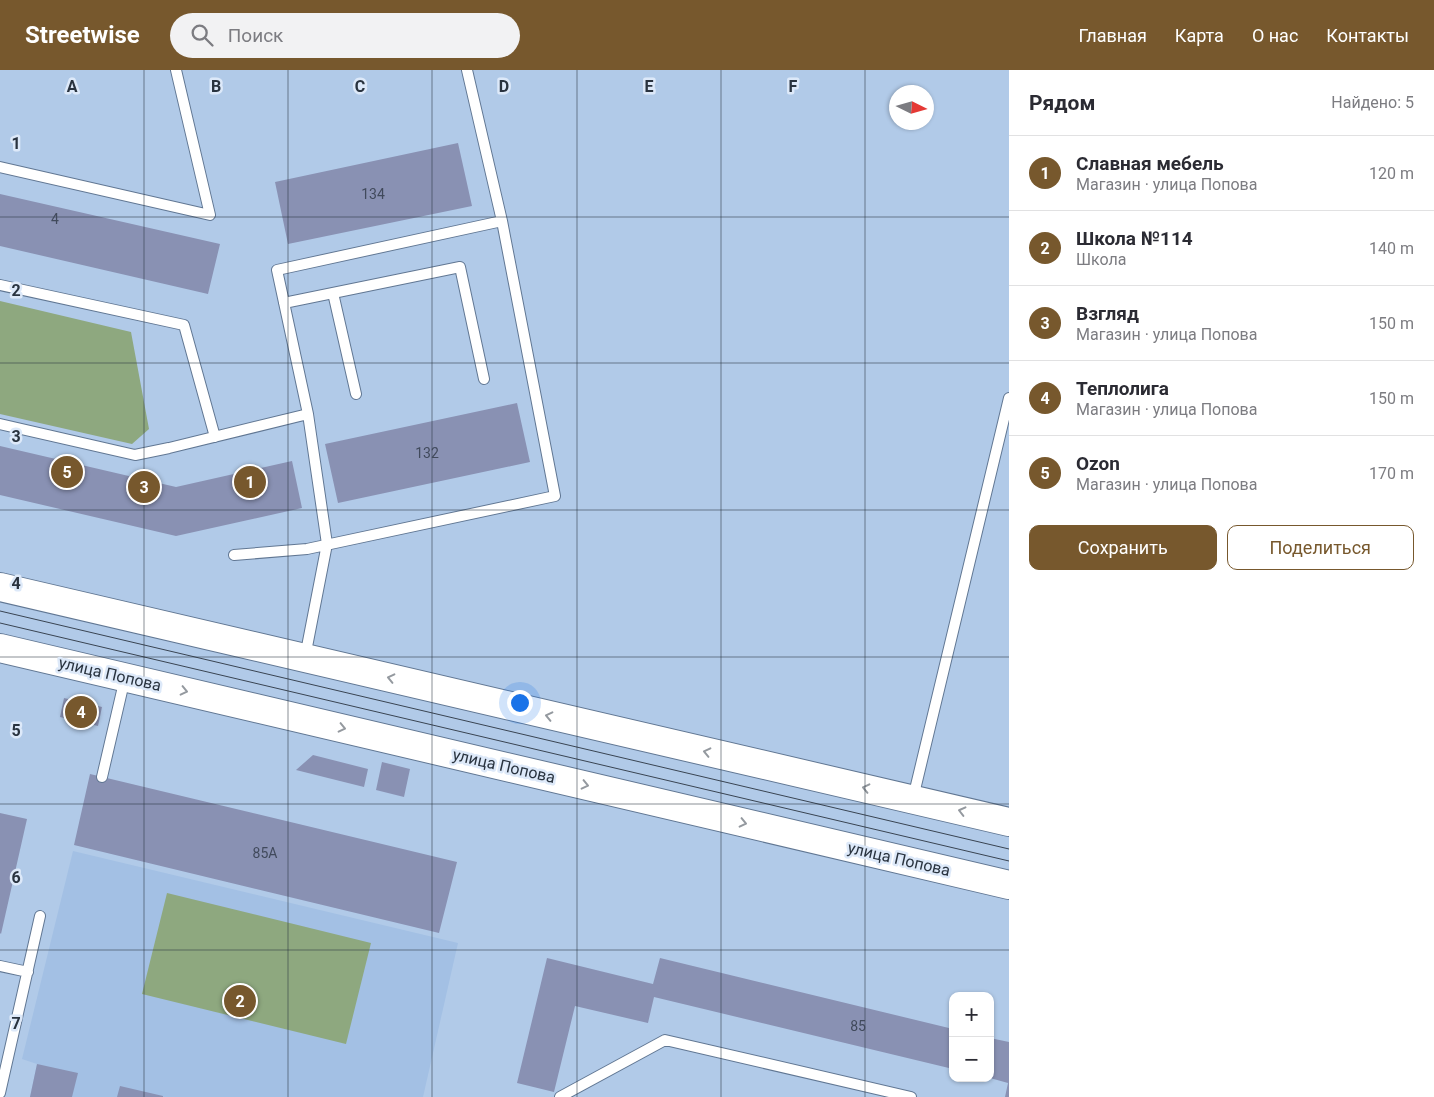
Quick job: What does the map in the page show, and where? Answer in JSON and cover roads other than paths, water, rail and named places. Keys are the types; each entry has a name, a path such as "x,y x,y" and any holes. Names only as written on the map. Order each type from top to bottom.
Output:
{"main road":[{"path":"0,587 1009,822"},
{"name":"улица Попова","path":"0,648 1009,885"}],"lane":[{"path":"0,167 210,215 176,70"},
{"path":"234,555 307,549 555,496 502,221 467,70"},
{"path":"305,658 327,544 308,414 277,270 502,221"},
{"path":"284,303 460,267 484,379"},
{"path":"0,285 184,324 214,437"},
{"path":"333,293 356,394"},
{"path":"913,799 1009,398"},
{"path":"0,424 136,455 308,414"},
{"path":"102,777 125,677"},
{"path":"0,1093 40,916"},
{"path":"0,966 28,972"},
{"path":"560,1097 665,1040 911,1097"}],"tram line":[{"path":"0,611 1009,849"},
{"path":"0,623 1009,861"}],"place":[{"name":"Ozon","path":"67,472"},
{"name":"Славная мебель","path":"250,482"},
{"name":"Взгляд","path":"144,487"},
{"name":"Теплолига","path":"81,712"},
{"name":"Школа №114","path":"240,1001"}]}
